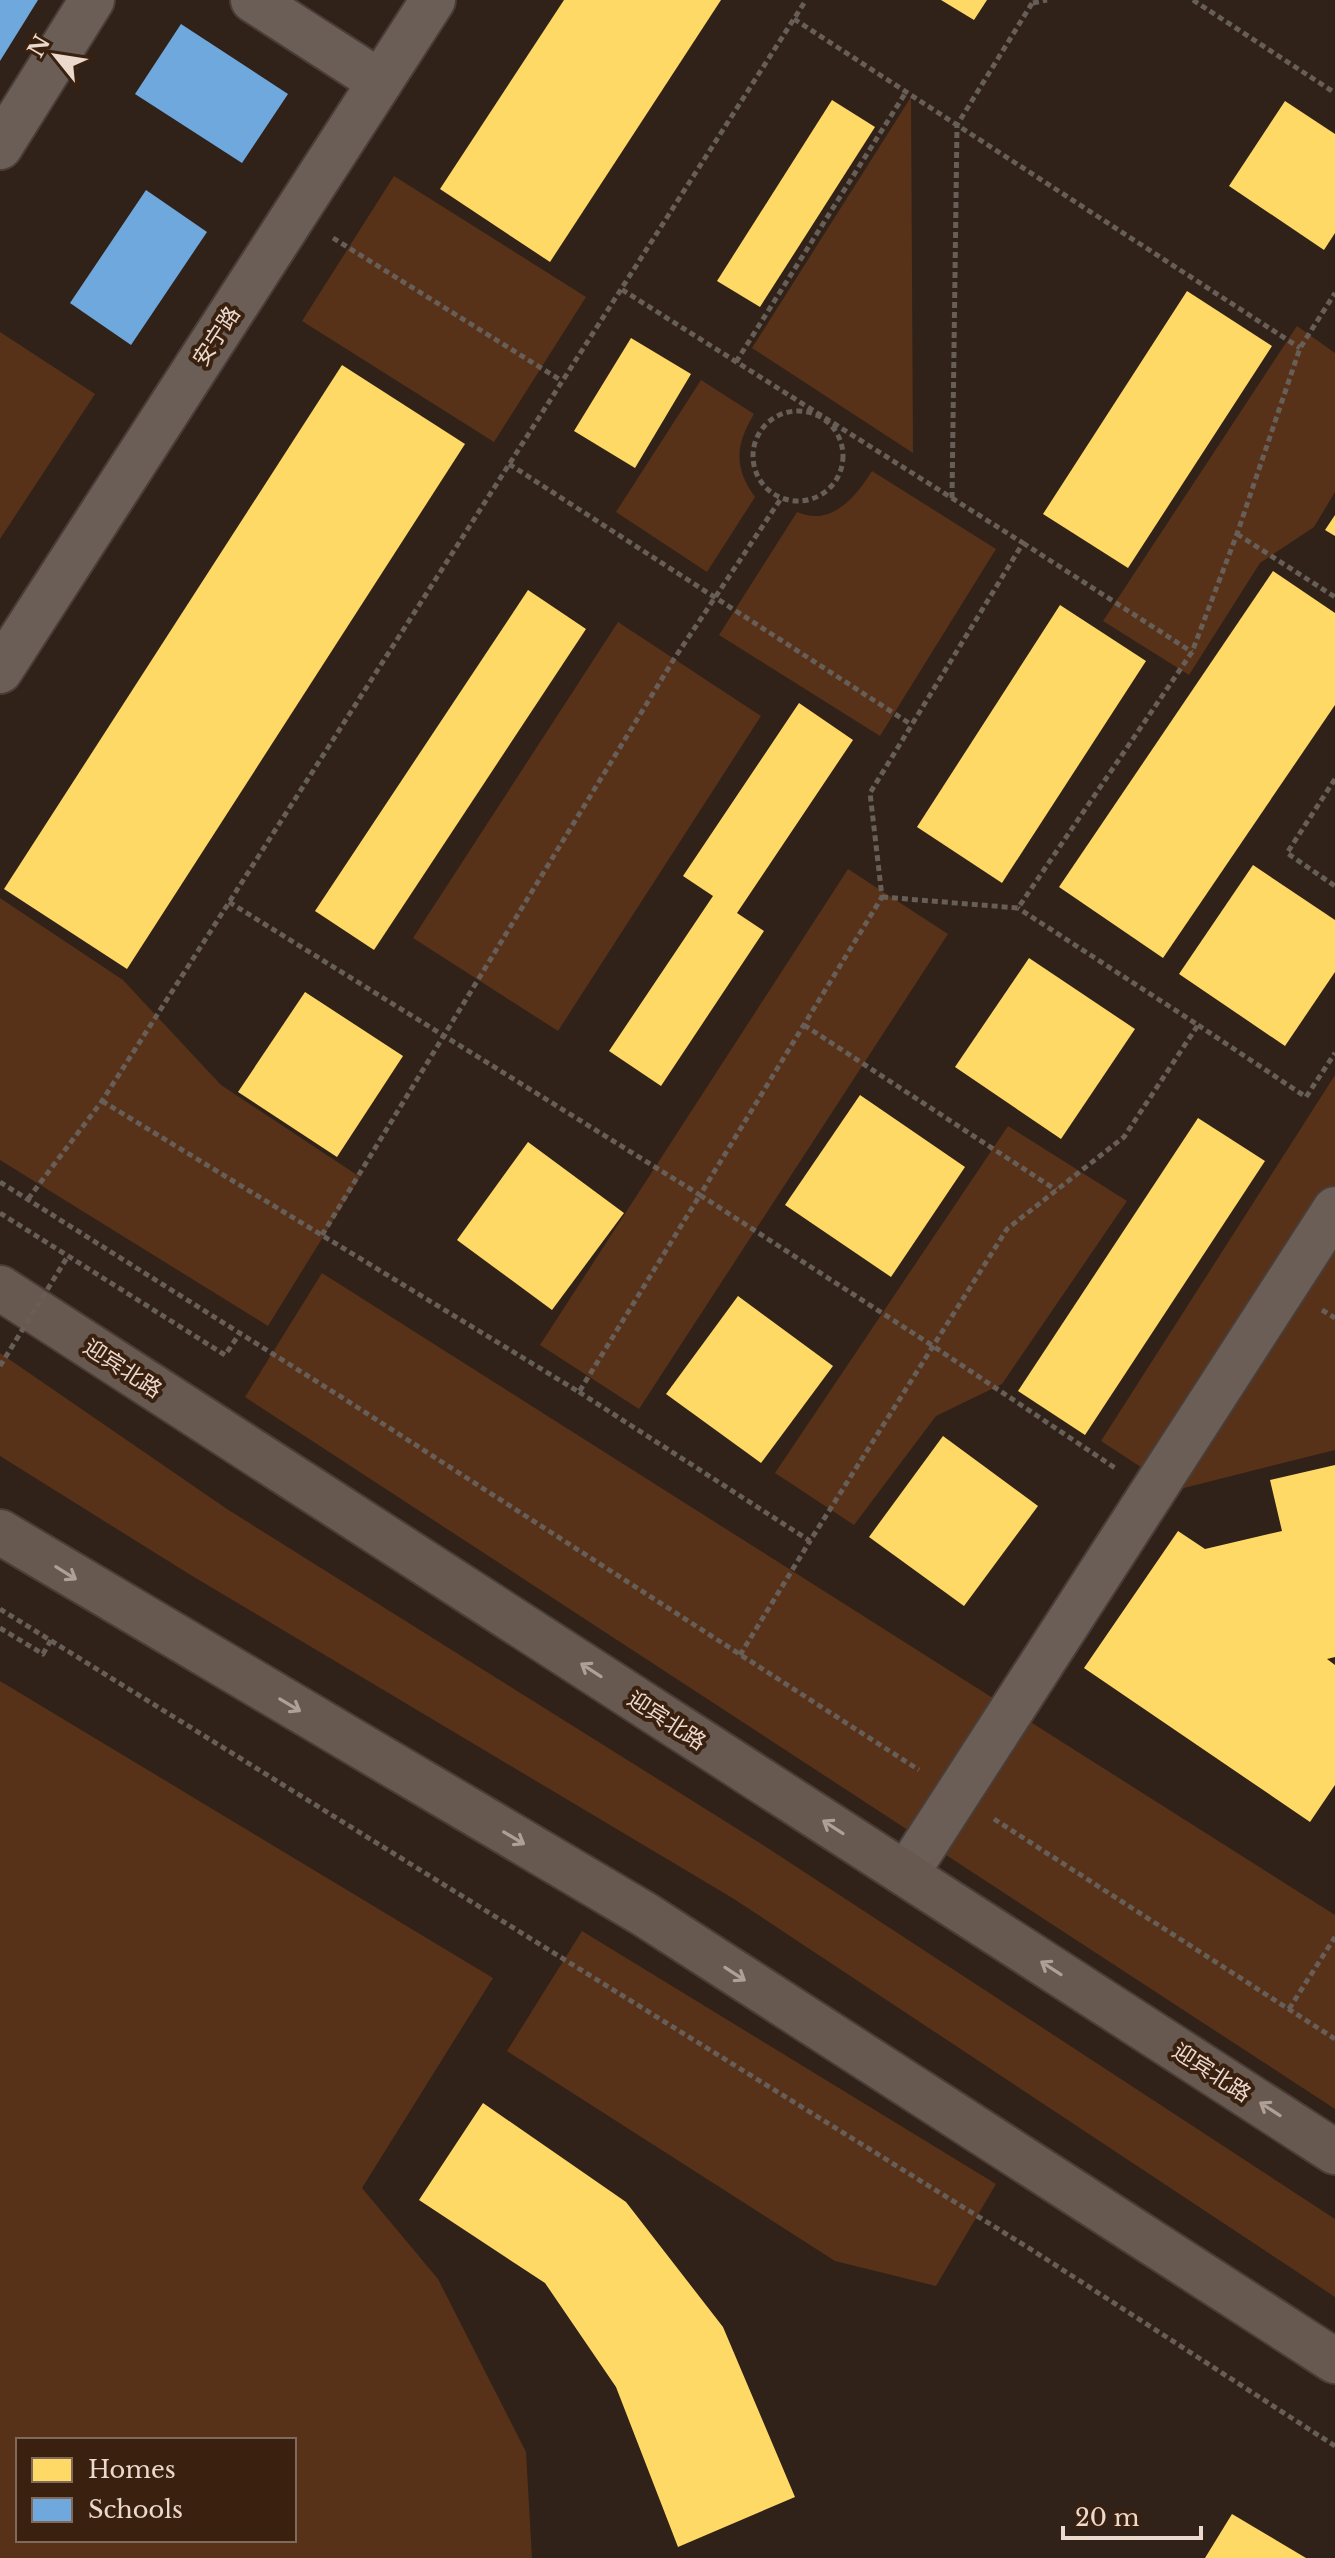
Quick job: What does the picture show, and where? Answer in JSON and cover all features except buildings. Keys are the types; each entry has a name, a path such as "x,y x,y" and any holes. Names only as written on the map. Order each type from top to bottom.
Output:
{"main road":[{"name":"迎宾北路","path":"0,1288 1335,2152"},
{"path":"0,1532 644,1914 1335,2361"}],"street":[{"path":"0,147 92,0"},
{"path":"253,0 380,82"},
{"name":"安宁路","path":"0,671 433,0"},
{"path":"906,1874 1335,1209"}],"path":[{"path":"28,1199 102,1101 806,0"},
{"path":"952,499 957,125 1033,2 1047,0"},
{"path":"1193,0 1335,93"},
{"path":"794,19 1300,348"},
{"path":"736,362 906,92"},
{"path":"295,214 562,381"},
{"path":"621,289 1192,652"},
{"path":"1018,908 1192,652 1237,534 1300,348 1335,293"},
{"path":"788,411 817,414 830,423 839,436 843,451 842,466 836,480 826,491 812,499 796,501 782,497 769,490 759,479 753,452 756,438 775,417 788,411"},
{"path":"509,464 912,725"},
{"path":"322,1235 674,659 782,497"},
{"path":"1237,534 1335,597"},
{"path":"579,1392 882,897 870,793 1023,543"},
{"path":"1335,779 1287,853 1335,886"},
{"path":"882,897 1018,908 1306,1097 1335,1053"},
{"path":"229,902 700,1195 1151,1492"},
{"path":"804,1025 1056,1190"},
{"path":"740,1655 1007,1229 1124,1137 1198,1025"},
{"path":"102,1101 579,1392 810,1541"},
{"path":"0,1182 240,1333 1335,2039"},
{"path":"0,1213 225,1355 240,1333"},
{"path":"0,1366 68,1256"},
{"path":"0,1609 1032,2250 1335,2446"},
{"path":"0,1628 43,1654 51,1640"},
{"path":"1289,2009 1335,1937"}],"shaded area":[{"path":"911,97 913,453 752,348"},
{"path":"394,176 586,297 494,442 302,321"},
{"path":"1297,326 1335,353 1335,492 1314,527 1260,563 1189,675 1103,621"},
{"path":"0,332 95,394 0,539"},
{"path":"701,380 754,414 743,435 740,465 755,497 707,572 616,512"},
{"path":"872,471 996,549 880,736 719,635 797,512 809,516 831,513 850,500"},
{"path":"618,622 761,716 558,1031 413,938"},
{"path":"848,869 948,934 639,1409 540,1345"},
{"path":"0,898 123,980 221,1085 360,1177 268,1326 0,1160"},
{"path":"1335,1075 1335,1450 1176,1490 1101,1441"},
{"path":"1008,1126 1127,1201 1002,1384 936,1416 854,1525 775,1473"},
{"path":"322,1273 1335,1915 1335,2109 245,1397"},
{"path":"0,1353 227,1509 763,1845 1335,2219 1335,2297 734,1899 189,1574 0,1456"},
{"path":"0,1681 493,1978 362,2188 438,2279 526,2452 532,2558 0,2558"},
{"path":"582,1931 996,2184 936,2286 835,2261 507,2051"}]}
